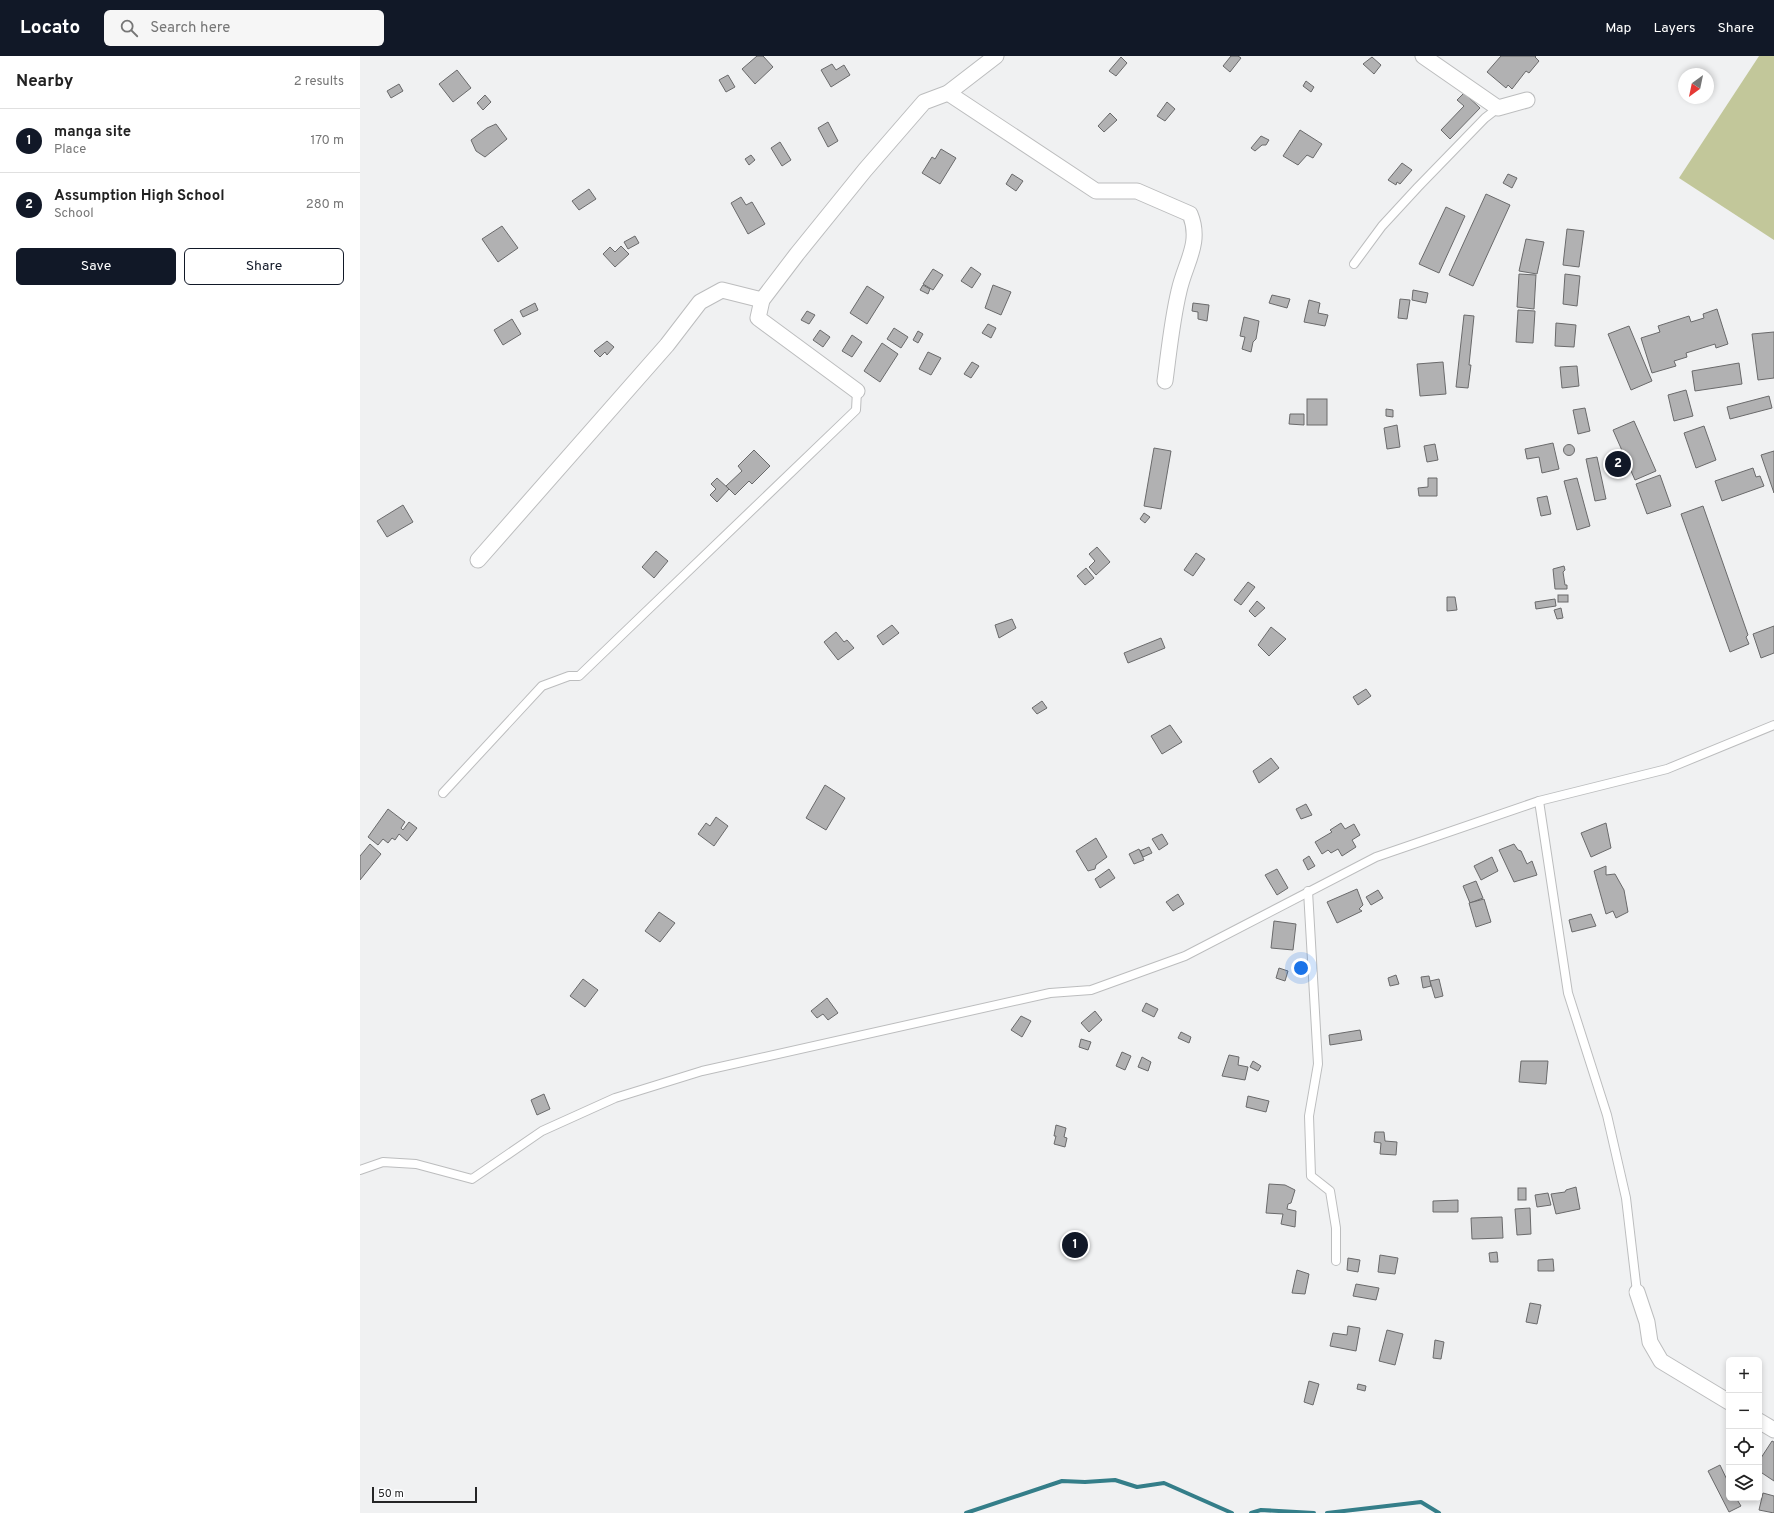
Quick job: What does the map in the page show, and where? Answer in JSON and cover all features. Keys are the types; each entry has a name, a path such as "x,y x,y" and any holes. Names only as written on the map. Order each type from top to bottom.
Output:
{"street":[{"path":"857,391 758,318 762,300 864,170 924,102 948,93 996,56"},
{"path":"1423,56 1498,108 1527,100"},
{"path":"948,93 1096,191 1137,192 1190,214 1194,226 1193,249 1179,290 1165,381"},
{"path":"478,560 667,345 700,302 722,290 762,300"},
{"path":"1637,1292 1647,1322 1650,1342 1661,1361 1726,1400"},
{"path":"1762,1423 1774,1430"}],"lane":[{"path":"1354,264 1382,226 1485,118 1498,108"},
{"path":"443,792 542,686 569,676 579,676 856,410 857,391"},
{"path":"360,1170 383,1162 416,1164 472,1179 542,1131 615,1098 702,1071 1050,993 1091,990 1185,956 1376,857 1539,801 1667,769 1774,725"},
{"path":"1539,801 1568,994 1607,1115 1626,1198 1637,1292"},
{"path":"1308,891 1318,1064 1309,1116 1312,1176 1330,1191 1336,1228 1336,1261"}],"green space":[{"path":"1759,56 1774,56 1774,240 1679,178"}],"building":[{"path":"757,56 763,56 773,67 755,84 742,69"},
{"path":"1231,56 1238,56 1241,58 1230,72 1223,66"},
{"path":"1501,56 1536,56 1535,57 1539,61 1529,73 1526,71 1512,89 1508,85 1506,88 1487,72"},
{"path":"1121,57 1127,63 1116,76 1109,71"},
{"path":"1372,57 1381,65 1374,74 1363,64"},
{"path":"832,64 836,70 844,65 850,75 831,87 821,70"},
{"path":"457,70 471,88 453,102 439,84"},
{"path":"728,75 735,87 726,92 719,80"},
{"path":"1306,81 1314,87 1311,92 1303,86"},
{"path":"399,84 403,91 391,98 387,91"},
{"path":"1464,93 1480,108 1450,139 1441,130 1464,106 1457,100"},
{"path":"485,95 491,102 483,110 477,103"},
{"path":"1167,102 1175,109 1165,121 1157,116"},
{"path":"1110,113 1117,120 1104,132 1098,126"},
{"path":"828,122 838,141 828,147 818,128"},
{"path":"496,124 507,139 485,157 476,151 471,140 487,128"},
{"path":"1300,130 1322,144 1313,158 1307,155 1298,165 1283,156"},
{"path":"1261,136 1269,140 1266,145 1262,145 1255,151 1251,148"},
{"path":"780,142 791,160 782,166 771,148"},
{"path":"941,149 956,158 940,184 922,173 932,157 935,159"},
{"path":"751,155 755,160 749,165 745,159"},
{"path":"1402,163 1412,170 1400,184 1397,182 1396,185 1388,180"},
{"path":"1012,174 1023,181 1016,191 1006,184"},
{"path":"1508,174 1517,178 1512,188 1503,183"},
{"path":"589,189 596,199 579,210 572,201"},
{"path":"1486,194 1510,205 1473,286 1449,275"},
{"path":"741,197 746,205 752,202 765,224 748,234 731,203"},
{"path":"1446,207 1465,216 1439,273 1419,264"},
{"path":"502,226 518,248 498,262 482,239"},
{"path":"1567,229 1584,231 1579,267 1563,265"},
{"path":"635,236 639,243 628,249 624,242"},
{"path":"1526,239 1544,242 1537,274 1519,271"},
{"path":"621,246 629,254 615,267 603,254 610,247 615,252"},
{"path":"971,267 981,274 972,288 961,281"},
{"path":"933,269 943,275 933,290 923,284"},
{"path":"1519,274 1536,275 1534,309 1517,307"},
{"path":"1565,274 1580,276 1577,306 1563,304"},
{"path":"923,285 930,289 928,294 920,290"},
{"path":"993,285 1011,292 1001,315 985,308"},
{"path":"867,286 884,297 867,324 850,313"},
{"path":"1413,290 1428,293 1426,303 1412,300"},
{"path":"1272,295 1290,299 1287,308 1269,303"},
{"path":"1400,299 1410,300 1407,319 1398,318"},
{"path":"1309,300 1320,303 1318,313 1328,315 1325,326 1304,322"},
{"path":"535,303 538,310 523,317 520,311"},
{"path":"1193,303 1209,305 1207,321 1198,319 1198,312 1192,311"},
{"path":"1717,309 1728,344 1716,348 1715,344 1686,353 1687,357 1674,361 1676,366 1652,373 1641,338 1660,332 1658,326 1689,316 1691,322 1704,318 1703,314"},
{"path":"1518,310 1535,311 1533,343 1516,342"},
{"path":"807,311 815,315 809,324 801,320"},
{"path":"1464,315 1474,316 1468,388 1456,387"},
{"path":"1244,317 1259,321 1256,339 1253,342 1251,352 1242,349 1245,337 1240,336"},
{"path":"512,319 521,334 503,345 494,330"},
{"path":"1556,323 1576,325 1574,347 1555,346"},
{"path":"988,324 996,328 991,338 982,333"},
{"path":"1629,326 1652,381 1631,390 1608,334"},
{"path":"894,328 908,337 901,348 887,339"},
{"path":"820,330 830,337 823,347 813,340"},
{"path":"918,331 923,334 918,343 913,340"},
{"path":"1774,332 1774,378 1758,380 1752,334"},
{"path":"852,335 862,342 852,357 842,351"},
{"path":"607,341 614,347 607,355 605,352 600,357 594,351"},
{"path":"882,343 898,354 880,382 864,371"},
{"path":"928,352 941,358 931,375 919,369"},
{"path":"972,362 979,366 971,378 964,374"},
{"path":"1443,362 1446,394 1420,396 1417,364"},
{"path":"1739,363 1742,384 1695,391 1692,371"},
{"path":"1577,366 1579,386 1562,388 1560,367"},
{"path":"1686,390 1693,416 1674,421 1668,395"},
{"path":"1769,396 1772,408 1730,419 1727,407"},
{"path":"1307,399 1327,399 1327,425 1307,425"},
{"path":"1585,408 1590,431 1578,434 1573,410"},
{"path":"1386,409 1393,410 1393,417 1386,416"},
{"path":"1290,414 1304,414 1304,425 1289,424"},
{"path":"1634,421 1656,471 1635,480 1613,430"},
{"path":"1397,425 1400,447 1387,449 1384,428"},
{"path":"1704,426 1716,460 1696,468 1684,433"},
{"path":"1553,443 1559,469 1542,473 1539,457 1527,459 1525,449"},
{"path":"1435,444 1438,460 1427,462 1424,446"},
{"path":"1569,444 1573,446 1575,450 1573,454 1569,456 1565,454 1563,450 1565,446"},
{"path":"1154,448 1171,451 1161,509 1144,506"},
{"path":"754,450 770,466 752,484 749,481 735,495 726,486 742,471 738,466"},
{"path":"1774,451 1774,493 1761,455"},
{"path":"1597,457 1606,499 1595,501 1586,459"},
{"path":"1753,468 1756,477 1760,476 1764,486 1722,501 1715,481"},
{"path":"1660,475 1671,506 1647,514 1636,484"},
{"path":"717,478 729,489 717,502 710,495 716,489 711,484"},
{"path":"1428,478 1437,478 1437,496 1419,496 1418,488 1428,487"},
{"path":"1577,478 1590,526 1577,530 1564,481"},
{"path":"1547,496 1551,514 1541,516 1537,498"},
{"path":"403,505 413,522 387,537 377,521"},
{"path":"1703,506 1748,635 1746,637 1749,644 1730,652 1681,514"},
{"path":"1144,513 1150,517 1145,523 1140,519"},
{"path":"1097,547 1110,562 1096,575 1089,567 1095,561 1089,554"},
{"path":"656,551 668,561 654,578 642,567"},
{"path":"1196,553 1205,559 1193,576 1184,570"},
{"path":"1564,566 1565,570 1563,572 1567,589 1555,589 1553,569"},
{"path":"1086,568 1094,578 1085,585 1077,576"},
{"path":"1248,582 1255,587 1241,605 1234,600"},
{"path":"1558,595 1568,595 1568,602 1558,602"},
{"path":"1447,597 1455,597 1457,610 1447,611"},
{"path":"1555,599 1556,606 1536,609 1535,602"},
{"path":"1257,601 1265,608 1255,617 1249,611"},
{"path":"1561,608 1563,618 1557,619 1554,610"},
{"path":"1012,619 1016,628 999,638 995,625"},
{"path":"892,625 899,633 883,645 877,636"},
{"path":"1774,626 1774,653 1761,658 1753,634"},
{"path":"1271,627 1286,639 1269,656 1258,645"},
{"path":"836,632 844,642 847,640 854,648 838,660 824,642"},
{"path":"1161,638 1165,648 1128,663 1124,653"},
{"path":"1366,689 1371,696 1358,705 1353,697"},
{"path":"1042,701 1047,708 1037,714 1032,708"},
{"path":"1170,725 1182,742 1162,754 1151,736"},
{"path":"1271,758 1279,768 1259,783 1253,771"},
{"path":"825,785 845,798 826,830 806,818"},
{"path":"1306,804 1312,815 1301,819 1296,809"},
{"path":"388,809 405,822 401,828 403,830 409,822 417,828 407,841 399,834 395,840 392,838 388,843 383,839 378,845 368,837"},
{"path":"716,817 728,826 714,846 698,834 706,823 710,826"},
{"path":"1341,823 1345,829 1354,824 1360,835 1352,840 1356,847 1342,856 1338,849 1331,853 1328,850 1322,854 1315,842 1332,832 1330,830"},
{"path":"1606,823 1611,848 1591,857 1581,833"},
{"path":"1162,834 1168,844 1159,850 1152,839"},
{"path":"1096,838 1107,857 1096,865 1095,869 1088,871 1076,851"},
{"path":"370,844 381,854 360,880 360,856"},
{"path":"1514,844 1518,850 1521,851 1527,864 1532,861 1537,875 1514,882 1499,850"},
{"path":"1149,847 1152,853 1143,857 1140,851"},
{"path":"1139,849 1144,860 1134,864 1129,854"},
{"path":"1309,856 1315,866 1308,870 1303,860"},
{"path":"1492,857 1498,871 1481,880 1474,866"},
{"path":"1606,866 1606,875 1615,874 1624,890 1628,912 1616,918 1613,911 1606,914 1594,871"},
{"path":"1109,869 1115,878 1100,888 1095,879"},
{"path":"1277,869 1288,888 1277,895 1265,875"},
{"path":"1476,881 1483,898 1470,903 1463,886"},
{"path":"1357,889 1363,905 1359,909 1362,911 1337,923 1327,902"},
{"path":"1378,890 1383,898 1371,905 1366,897"},
{"path":"1178,894 1184,904 1173,911 1166,902"},
{"path":"1484,899 1491,922 1476,927 1469,903"},
{"path":"659,912 675,923 660,942 645,931"},
{"path":"1591,914 1596,926 1572,932 1569,920"},
{"path":"1274,921 1296,924 1293,950 1271,948"},
{"path":"1279,968 1288,971 1285,981 1276,978"},
{"path":"1396,975 1399,984 1390,986 1388,978"},
{"path":"1429,976 1431,986 1423,988 1421,977"},
{"path":"583,979 598,990 585,1007 570,996"},
{"path":"1439,979 1443,996 1435,998 1430,981"},
{"path":"827,998 838,1013 828,1020 823,1014 817,1018 811,1011"},
{"path":"1146,1003 1158,1009 1154,1017 1142,1011"},
{"path":"1095,1011 1102,1020 1089,1032 1081,1023"},
{"path":"1021,1016 1031,1021 1022,1037 1011,1030"},
{"path":"1360,1030 1362,1040 1330,1045 1329,1035"},
{"path":"1181,1032 1191,1037 1189,1043 1178,1038"},
{"path":"1081,1039 1091,1042 1088,1050 1079,1047"},
{"path":"1122,1052 1131,1056 1125,1070 1116,1066"},
{"path":"1229,1055 1239,1057 1238,1065 1248,1067 1245,1080 1222,1076"},
{"path":"1142,1057 1151,1062 1148,1071 1138,1067"},
{"path":"1253,1061 1261,1066 1258,1071 1250,1067"},
{"path":"1521,1061 1548,1061 1546,1084 1519,1082"},
{"path":"544,1094 550,1109 537,1115 531,1100"},
{"path":"1248,1096 1269,1101 1266,1112 1246,1107"},
{"path":"1056,1125 1066,1128 1064,1137 1067,1138 1065,1147 1054,1144"},
{"path":"1375,1132 1384,1132 1385,1141 1397,1142 1396,1155 1380,1154 1381,1143 1374,1142"},
{"path":"1269,1184 1285,1185 1295,1190 1291,1203 1288,1204 1287,1209 1296,1211 1295,1227 1281,1224 1283,1214 1266,1213"},
{"path":"1576,1187 1580,1209 1556,1214 1551,1194 1565,1192 1566,1190"},
{"path":"1518,1188 1526,1188 1526,1200 1518,1200"},
{"path":"1548,1193 1551,1205 1537,1207 1535,1195"},
{"path":"1458,1200 1458,1212 1433,1212 1433,1201"},
{"path":"1530,1208 1531,1234 1517,1235 1515,1209"},
{"path":"1502,1217 1503,1238 1472,1239 1471,1218"},
{"path":"1497,1252 1498,1262 1490,1262 1489,1253"},
{"path":"1380,1255 1398,1258 1395,1274 1378,1272"},
{"path":"1348,1258 1360,1260 1358,1272 1347,1270"},
{"path":"1553,1259 1554,1271 1538,1271 1538,1260"},
{"path":"1297,1270 1309,1274 1305,1294 1292,1293"},
{"path":"1356,1284 1379,1288 1376,1300 1353,1296"},
{"path":"1530,1303 1541,1305 1537,1324 1526,1322"},
{"path":"1348,1326 1360,1328 1356,1351 1330,1346 1333,1333 1347,1335"},
{"path":"1387,1330 1403,1334 1395,1365 1379,1361"},
{"path":"1435,1340 1444,1342 1441,1359 1433,1358"},
{"path":"1309,1381 1319,1384 1313,1405 1304,1402"},
{"path":"1358,1384 1366,1386 1365,1391 1357,1389"},
{"path":"1772,1441 1774,1442 1774,1481 1762,1473 1762,1456"},
{"path":"1720,1465 1726,1478 1726,1501 1738,1501 1741,1506 1729,1512 1708,1471"},
{"path":"1763,1493 1774,1496 1774,1513 1759,1510"}],"waterway":[{"path":"966,1513 1062,1481 1085,1482 1115,1480 1137,1487 1164,1483 1232,1513"},
{"path":"1327,1513 1421,1502 1439,1513"},
{"path":"1251,1513 1261,1510 1314,1513"}],"place":[{"name":"Assumption High School","path":"1618,464"},
{"name":"manga site","path":"1075,1245"}]}
